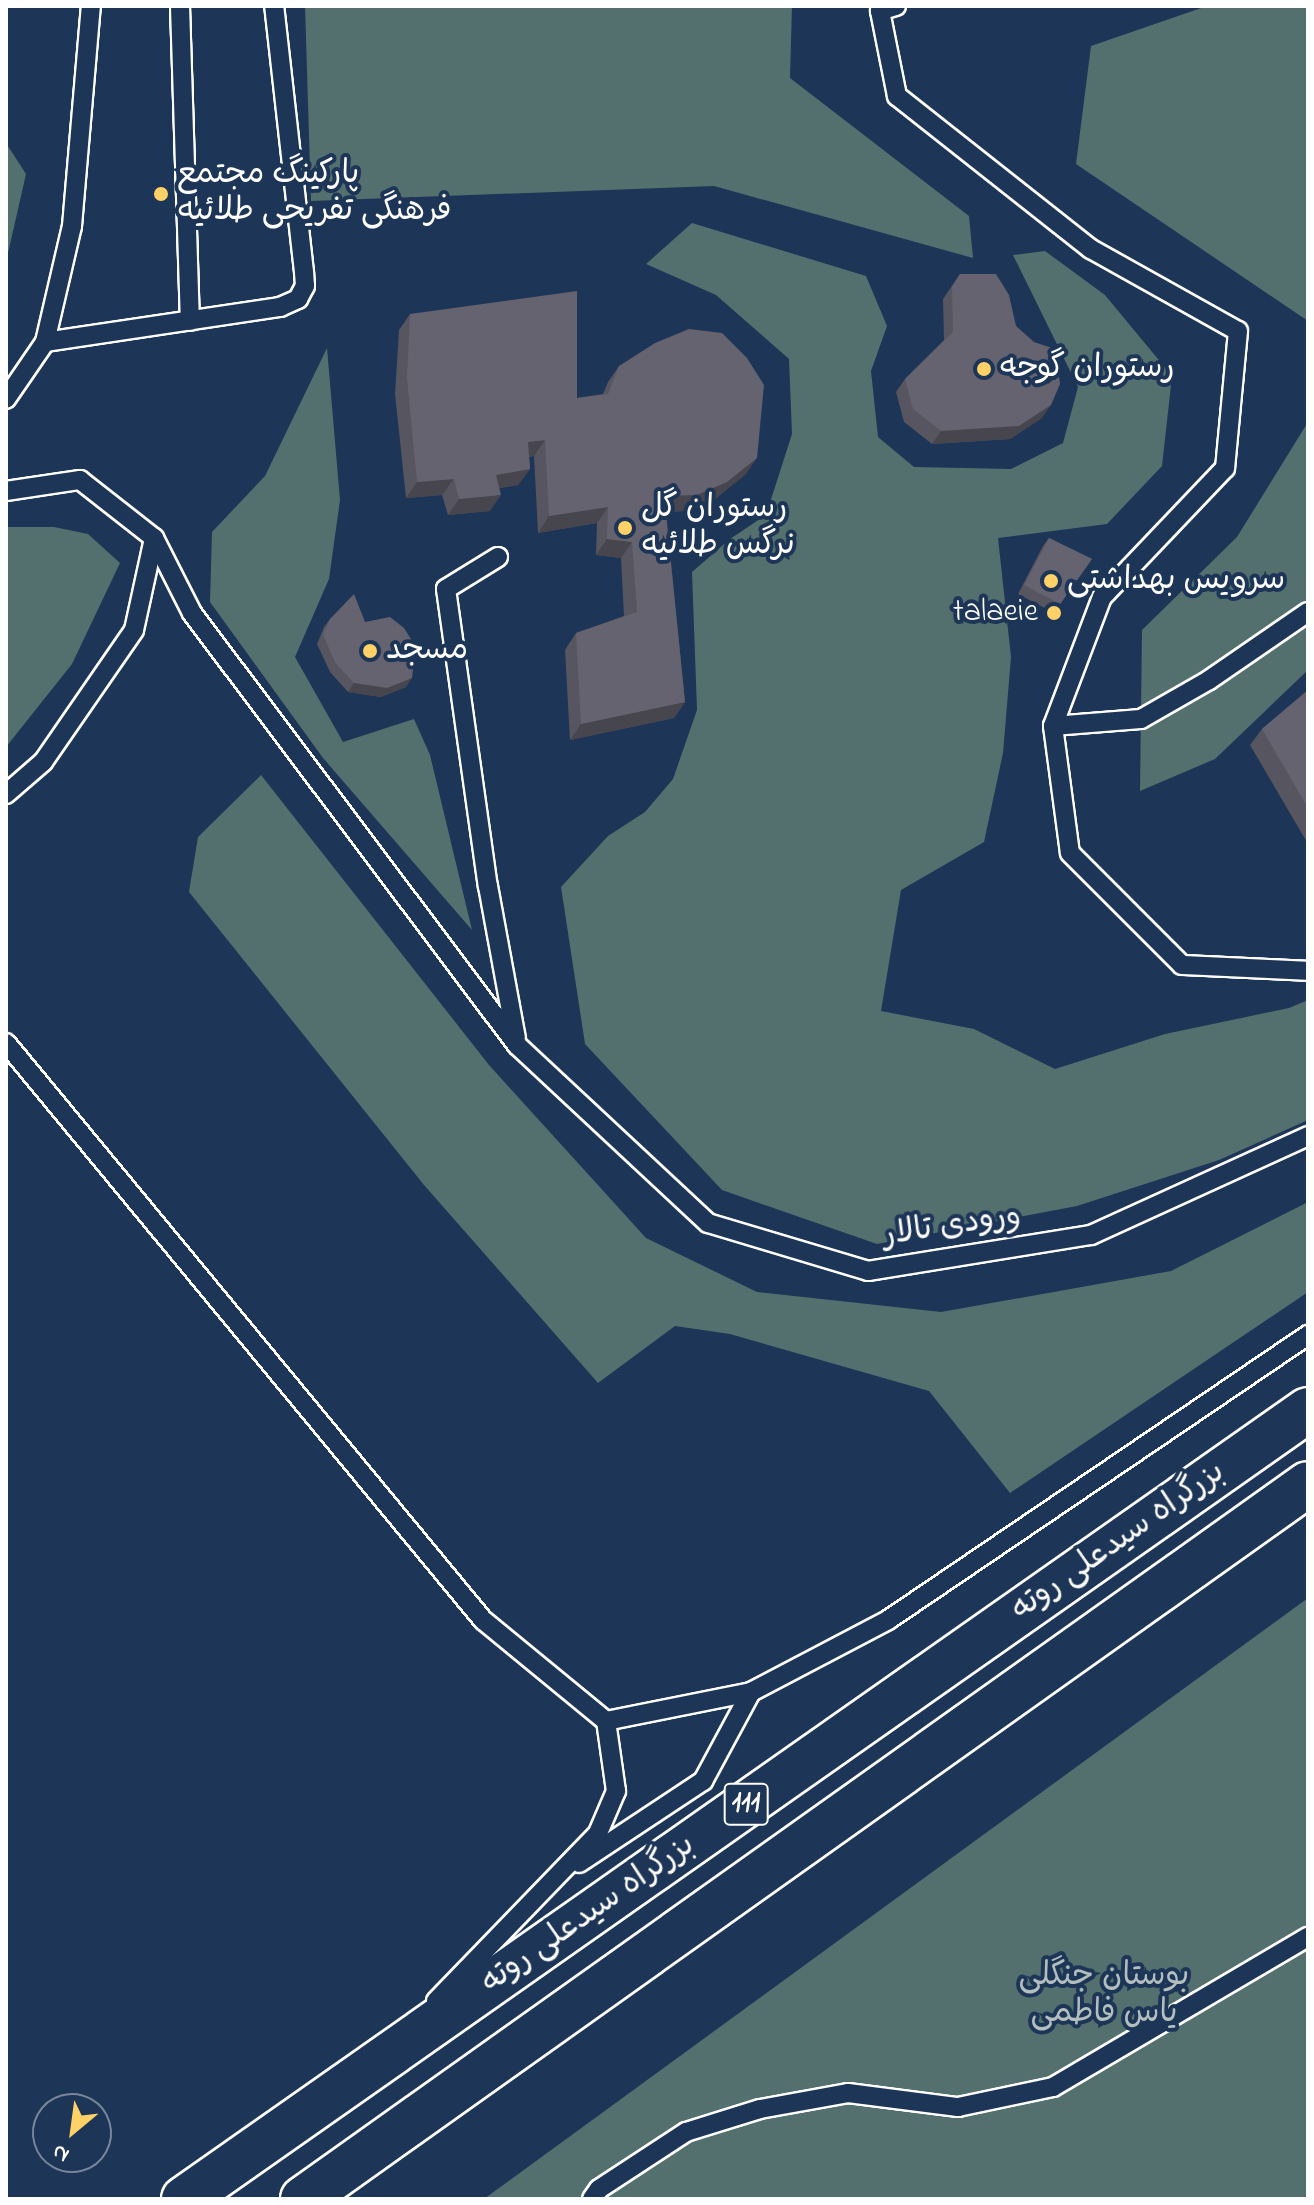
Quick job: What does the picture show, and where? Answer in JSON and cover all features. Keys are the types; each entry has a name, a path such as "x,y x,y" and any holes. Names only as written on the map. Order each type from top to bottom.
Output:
{"highway":[{"name":"بزرگراه سیدعلی روته","path":"184,2199 1308,1410"},
{"name":"بزرگراه سیدعلی روته","path":"303,2199 1308,1484"}],"lane":[{"path":"6,399 45,342 72,226 91,6"},
{"path":"180,6 190,321"},
{"path":"45,342 280,307 298,299 305,286 274,6"},
{"path":"896,6 880,11 897,96 1091,249 1238,331 1225,468 1102,597 1053,726 1070,853 1182,965 1308,971"},
{"path":"6,491 80,480 154,538 134,630 43,762 6,794"},
{"name":"ورودی تالار","path":"154,538 192,613 517,1045 708,1223 868,1271 1091,1235 1308,1136"},
{"path":"498,557 446,589 488,886 517,1045"},
{"path":"1053,726 1141,719 1209,680 1308,612"},
{"path":"6,1043 483,1620 606,1721 616,1791 598,1833 370,2068"},
{"path":"606,1721 751,1692 888,1620 1308,1335"},
{"path":"551,1882 703,1781 751,1692"},
{"path":"592,2199 599,2189 686,2132 760,2109 848,2093 958,2107 1053,2087 1308,1937"}],"green space":[{"path":"305,6 792,6 790,78 969,216 973,258 714,186 311,201"},
{"path":"1207,6 1308,6 1308,321 1076,164 1091,46"},
{"path":"6,143 26,174 6,262"},
{"path":"692,223 866,276 887,326 871,371 878,437 914,467 1011,469 1063,443 1078,387 1013,255 1045,251 1105,295 1172,376 1162,466 1107,524 998,538 1011,657 1003,753 984,842 901,890 881,1011 974,1029 1055,1069 1165,1034 1289,1008 1308,1000 1308,1120 1219,1160 1077,1206 877,1244 722,1190 585,1044 561,887 608,836 645,812 673,779 697,710 692,572 730,539 766,515 792,434 789,359 716,295 646,264"},
{"path":"327,348 340,500 329,579 295,657 343,742 414,719 430,755 472,930 323,758 210,602 212,532 265,476"},
{"path":"1308,422 1308,670 1215,759 1140,791 1142,630 1237,537"},
{"path":"6,527 54,527 88,534 120,563 72,664 6,747"},
{"path":"261,775 489,1065 646,1238 757,1292 941,1312 1171,1271 1308,1202 1308,1292 1010,1493 929,1391 730,1334 675,1326 598,1383 424,1185 189,892 198,837"},
{"name":"بوستان جنگلی یاس فاطمی","path":"1308,1598 1308,2199 484,2199"}],"building":[{"name":"رستوران گوجه","path":"960,274 996,274 1009,295 1016,326 1034,342 1055,349 1060,384 1051,405 1019,426 941,431 913,409 905,379 953,332 952,287"},
{"name":"رستوران گل نرگس طلائیه","path":"577,291 577,398 608,394 619,366 655,343 689,329 722,333 747,358 764,385 757,458 727,482 697,495 664,496 685,702 581,724 576,633 637,612 632,542 607,539 608,507 549,516 545,440 528,442 530,469 496,475 501,495 459,499 454,479 417,482 407,378 410,314"},
{"name":"سرویس بهداشتی","path":"1049,538 1092,559 1060,604 1024,585"},
{"path":"354,594 365,622 390,617 404,628 416,647 412,678 387,688 354,683 336,664 323,635 330,619"},
{"path":"1308,690 1308,808 1262,729"}],"place":[{"name":"پارکینگ مجتمع فرهنگی تفریحی طلائیه","path":"161,194"},
{"name":"رستوران گوجه","path":"984,369"},
{"name":"رستوران گل نرگس طلائیه","path":"625,528"},
{"name":"سرویس بهداشتی","path":"1051,581"},
{"name":"talaeie","path":"1054,613"},
{"name":"مسجد","path":"370,651"}]}
